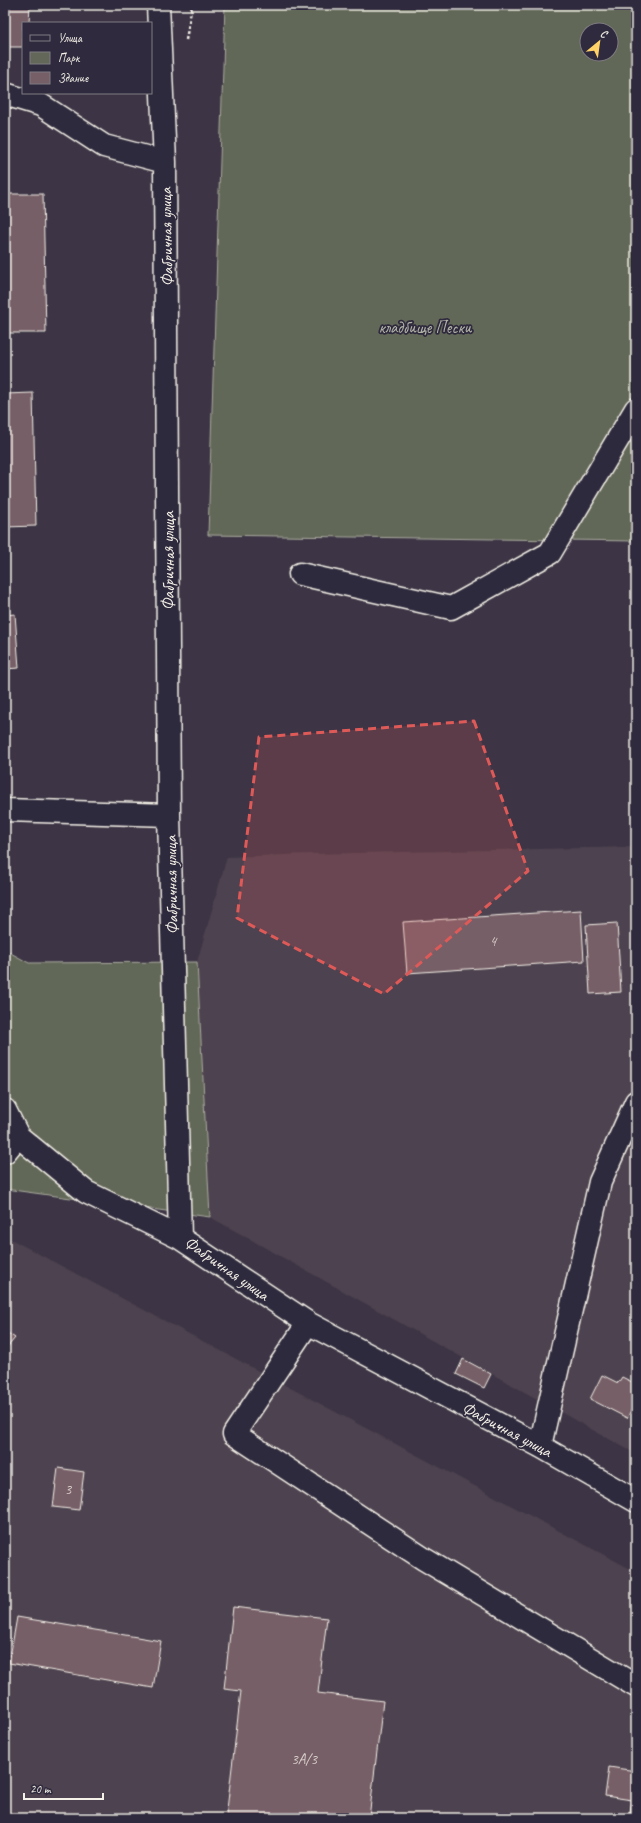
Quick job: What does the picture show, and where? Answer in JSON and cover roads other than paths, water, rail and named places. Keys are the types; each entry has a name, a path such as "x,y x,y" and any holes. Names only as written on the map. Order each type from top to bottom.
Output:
{"street":[{"name":"Фабричная улица","path":"158,5 165,162 169,815 180,1238 308,1323 540,1446 636,1501"},
{"path":"5,94 41,104 104,146 165,162"},
{"path":"300,574 451,608 550,553 636,409"},
{"path":"5,810 169,815"},
{"path":"540,1446 600,1182 636,1102"},
{"path":"5,1110 11,1144 86,1192 180,1238"},
{"path":"308,1323 234,1434 424,1559 636,1686"}],"park label":[{"name":"кладбище Пески","path":"425,327"}]}
